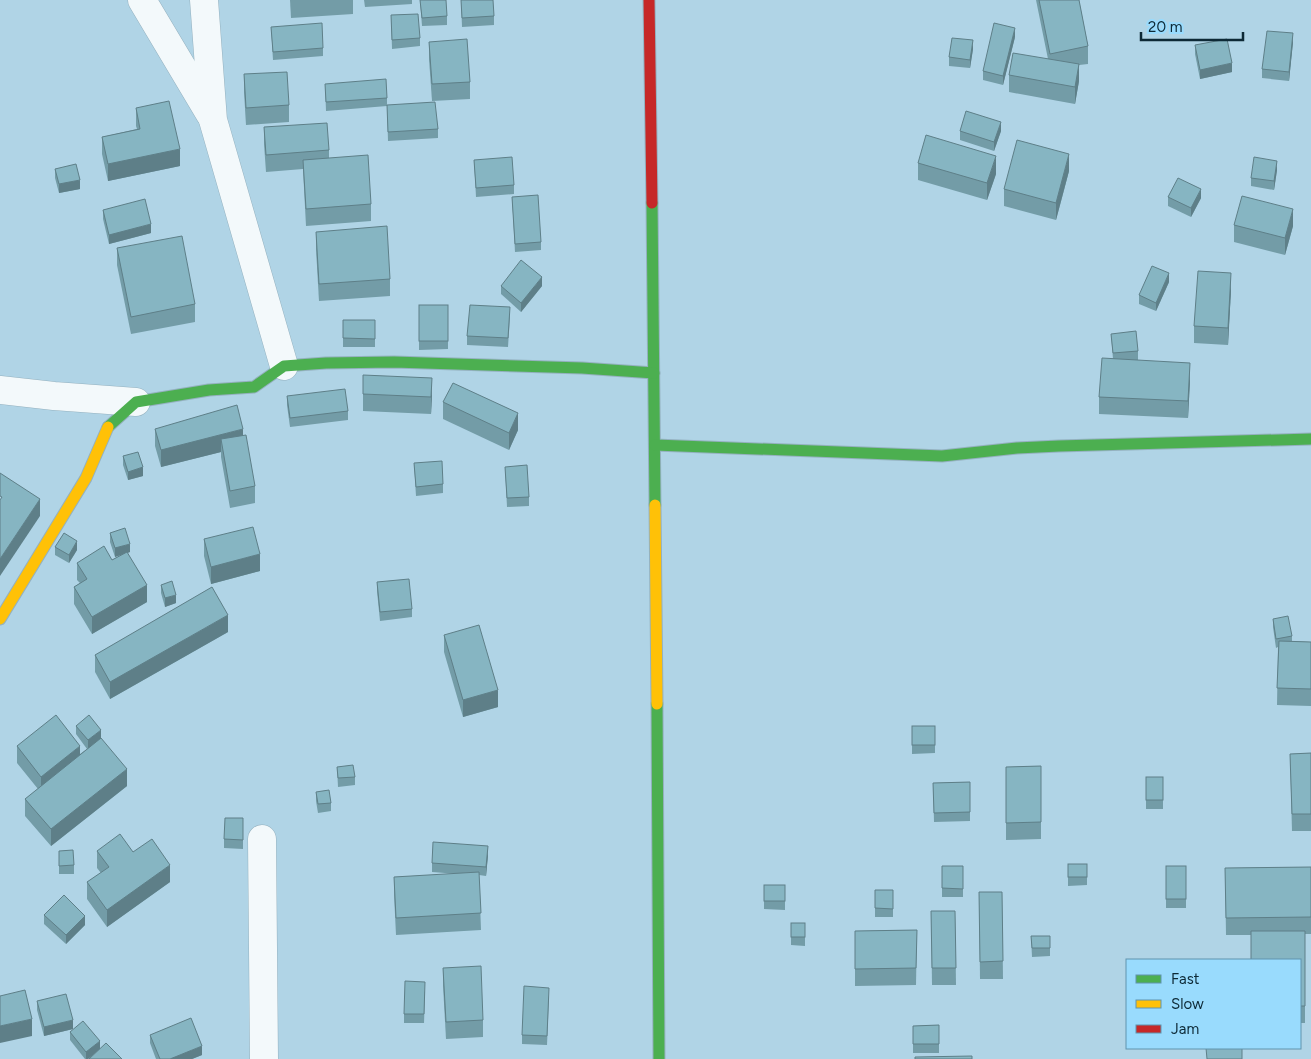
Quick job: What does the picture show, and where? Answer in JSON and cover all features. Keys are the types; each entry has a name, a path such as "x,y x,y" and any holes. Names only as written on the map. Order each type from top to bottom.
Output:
{"main road":[{"path":"649,0 655,445 659,1059"},
{"path":"0,619 86,478 106,429 136,402 209,390 254,386 284,366 326,363 394,362 582,368 654,373"},
{"path":"655,445 942,456 1051,446 1311,439"}],"street":[{"path":"142,0 213,120"},
{"path":"204,0 213,120 284,366"},
{"path":"0,390 136,402"},
{"path":"262,840 264,1059"}],"building":[{"path":"420,0 446,0 447,16 422,18"},
{"path":"461,0 493,0 494,16 462,18"},
{"path":"1039,0 1079,0 1088,46 1050,54"},
{"path":"418,14 420,38 392,40 391,15"},
{"path":"322,23 323,48 273,52 271,27"},
{"path":"994,23 1015,28 1003,76 983,71"},
{"path":"1267,31 1293,33 1289,72 1262,69"},
{"path":"952,38 973,40 970,60 949,57"},
{"path":"467,39 470,82 432,84 429,42"},
{"path":"1227,39 1232,63 1200,70 1195,45"},
{"path":"1013,53 1079,64 1075,87 1009,75"},
{"path":"287,72 289,105 246,108 244,74"},
{"path":"386,79 387,98 326,102 325,84"},
{"path":"169,101 180,149 108,164 102,137 140,129 136,108"},
{"path":"435,102 438,129 388,132 387,105"},
{"path":"966,111 1001,122 994,142 960,131"},
{"path":"327,123 329,150 266,155 264,127"},
{"path":"926,135 996,156 987,183 918,163"},
{"path":"1017,140 1069,154 1056,203 1004,189"},
{"path":"368,155 371,204 306,209 303,160"},
{"path":"512,157 514,185 476,188 474,160"},
{"path":"1254,157 1277,161 1274,181 1251,178"},
{"path":"76,164 80,180 59,184 55,169"},
{"path":"1178,178 1201,189 1191,208 1168,197"},
{"path":"538,195 541,242 515,244 512,197"},
{"path":"1242,196 1293,209 1285,238 1234,225"},
{"path":"145,199 151,224 109,235 103,210"},
{"path":"387,226 390,279 319,284 316,232"},
{"path":"182,236 195,304 131,317 117,248"},
{"path":"521,260 542,277 521,303 501,286"},
{"path":"1152,266 1169,273 1156,303 1139,295"},
{"path":"1198,271 1231,273 1228,328 1194,326"},
{"path":"419,305 448,305 448,341 419,341"},
{"path":"470,305 510,307 508,338 467,336"},
{"path":"343,320 375,320 375,339 343,338"},
{"path":"1136,331 1138,351 1113,353 1111,334"},
{"path":"1102,358 1190,363 1188,401 1099,397"},
{"path":"363,375 432,378 431,397 363,394"},
{"path":"453,383 518,413 509,433 443,402"},
{"path":"345,389 348,411 290,418 287,396"},
{"path":"237,405 243,429 161,450 155,429"},
{"path":"246,435 255,486 230,491 221,439"},
{"path":"138,452 143,467 128,472 123,456"},
{"path":"442,461 443,484 416,487 414,463"},
{"path":"527,465 529,497 507,498 505,467"},
{"path":"0,473 40,499 0,559 0,500 2,497 0,496"},
{"path":"253,527 260,554 211,567 204,539"},
{"path":"125,528 130,544 115,548 110,533"},
{"path":"64,533 77,541 69,555 55,547"},
{"path":"104,546 112,560 127,552 147,585 92,617 74,587 87,579 77,563"},
{"path":"409,579 412,609 380,612 377,582"},
{"path":"172,581 176,595 165,598 161,585"},
{"path":"212,587 228,615 110,682 95,655"},
{"path":"1288,616 1292,636 1276,639 1273,619"},
{"path":"479,625 498,690 463,700 444,635"},
{"path":"1279,641 1311,642 1311,689 1277,688"},
{"path":"56,715 80,746 41,777 17,746"},
{"path":"89,715 101,730 88,740 76,726"},
{"path":"912,726 935,726 935,745 912,745"},
{"path":"101,738 127,769 51,829 25,799"},
{"path":"1311,753 1311,814 1292,814 1290,754"},
{"path":"353,765 355,777 338,778 337,767"},
{"path":"1041,766 1041,822 1006,823 1006,767"},
{"path":"1146,777 1163,777 1163,800 1146,800"},
{"path":"970,782 970,812 934,813 933,783"},
{"path":"329,790 331,803 318,804 316,792"},
{"path":"225,818 243,818 243,840 224,839"},
{"path":"120,834 133,852 152,839 170,865 107,910 87,882 109,867 97,851"},
{"path":"433,842 488,846 486,867 432,863"},
{"path":"73,850 74,865 59,866 59,851"},
{"path":"1068,864 1087,864 1087,877 1068,877"},
{"path":"942,866 963,866 963,889 942,888"},
{"path":"1166,866 1186,866 1186,899 1166,899"},
{"path":"1311,867 1311,917 1226,918 1225,868"},
{"path":"479,872 481,913 396,918 394,877"},
{"path":"764,885 785,885 785,901 764,901"},
{"path":"875,890 893,890 893,909 875,908"},
{"path":"979,892 1002,892 1003,961 980,962"},
{"path":"64,895 85,916 66,935 44,915"},
{"path":"931,911 955,911 956,968 932,968"},
{"path":"791,923 805,923 805,937 791,937"},
{"path":"917,930 916,968 855,969 855,931"},
{"path":"1251,931 1305,931 1305,1006 1301,1006 1301,959 1251,959"},
{"path":"1031,936 1050,936 1050,948 1032,948"},
{"path":"481,966 483,1020 446,1022 443,968"},
{"path":"405,981 425,982 424,1014 404,1014"},
{"path":"524,986 549,988 547,1036 522,1035"},
{"path":"25,990 32,1019 0,1026 0,996"},
{"path":"66,994 73,1020 44,1027 37,1001"},
{"path":"191,1018 202,1046 170,1059 160,1059 150,1035"},
{"path":"83,1021 100,1041 86,1052 70,1032"},
{"path":"939,1025 939,1044 913,1044 913,1026"},
{"path":"106,1043 122,1059 89,1059"},
{"path":"1206,1049 1242,1049 1242,1059 1207,1059"},
{"path":"972,1056 972,1059 915,1059 915,1057"}],"traffic: fast":[{"path":"652,203 655,505"},
{"path":"108,427 136,402 209,390 254,387 284,366 394,362 582,368 654,373"},
{"path":"655,445 942,456 1017,448 1059,446 1311,439"},
{"path":"657,704 659,1059"}],"traffic: slow":[{"path":"0,619 86,478 108,427"},
{"path":"655,505 657,704"}],"traffic: jam":[{"path":"649,0 652,203"}]}
